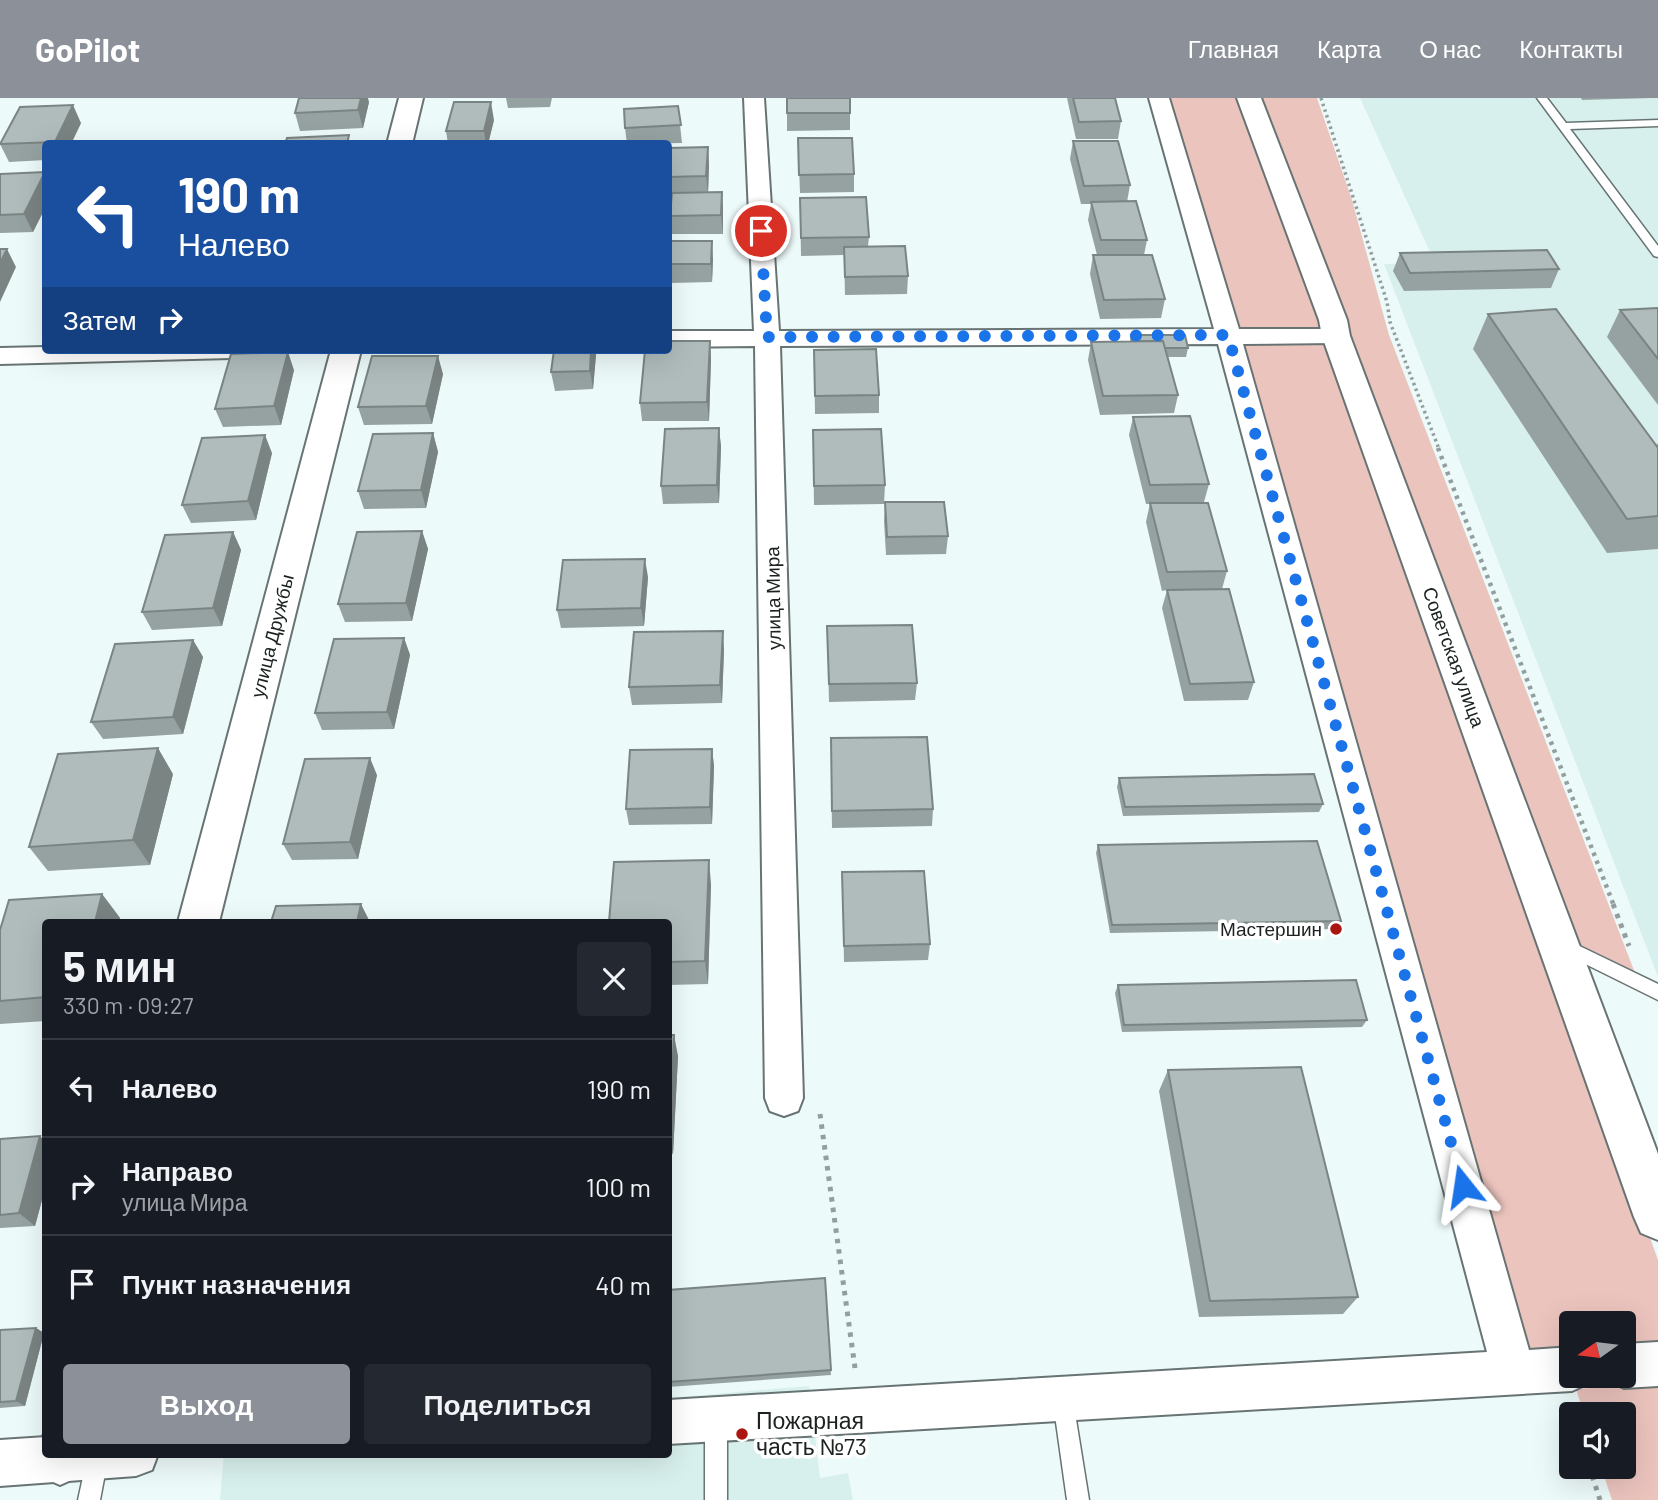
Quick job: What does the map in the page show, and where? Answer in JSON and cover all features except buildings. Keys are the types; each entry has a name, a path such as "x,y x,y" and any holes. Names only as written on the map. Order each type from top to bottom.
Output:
{"main road":[{"path":"400,140 411,98"},
{"name":"Советская улица","path":"1249,98 1333,320 1336,336 1658,1217"},
{"name":"улица Дружбы","path":"199,919 345,354"}],"street":[{"name":"улица Мира","path":"754,98 767,337 784,1098"},
{"path":"1159,98 1228,335 1514,1372"},
{"path":"672,339 1336,336"},
{"path":"0,356 77,354"},
{"path":"1636,1365 1658,1364"},
{"path":"672,1423 1559,1370"},
{"path":"0,1463 63,1458"}],"lane":[{"path":"1542,98 1658,254"},
{"path":"1563,126 1658,123"},
{"path":"1558,942 1651,989"},
{"path":"1063,1399 1078,1500"},
{"path":"716,1420 716,1500"},
{"path":"88,1458 89,1500"}],"path":[{"path":"1321,98 1387,302 1390,322 1651,989"},
{"path":"784,1098 821,1115 860,1411"},
{"path":"1593,1479 1600,1500"}],"shaded area":[{"path":"1163,98 1243,98 1330,331 1231,330"},
{"path":"1256,98 1317,98 1352,200 1389,335 1635,973 1563,939"},
{"path":"1360,98 1658,98 1658,977 1384,264 1435,263"},
{"path":"1329,340 1658,1260 1658,1348 1636,1350 1636,1311 1559,1311 1559,1356 1524,1358 1236,342"},
{"path":"1658,1383 1658,1500 1612,1500 1605,1479 1636,1479 1636,1402 1580,1402 1576,1389 1636,1388 1636,1385"},
{"name":"Пожарная часть №73","path":"809,1386 820,1478 848,1473 853,1500 220,1500 224,1458 672,1458 672,1398"}],"place":[{"name":"Мастершин","path":"1336,929"},
{"name":"Пожарная часть №73","path":"742,1434"}],"route":[{"path":"761,231 767,337 1228,335 1463,1186"}]}
